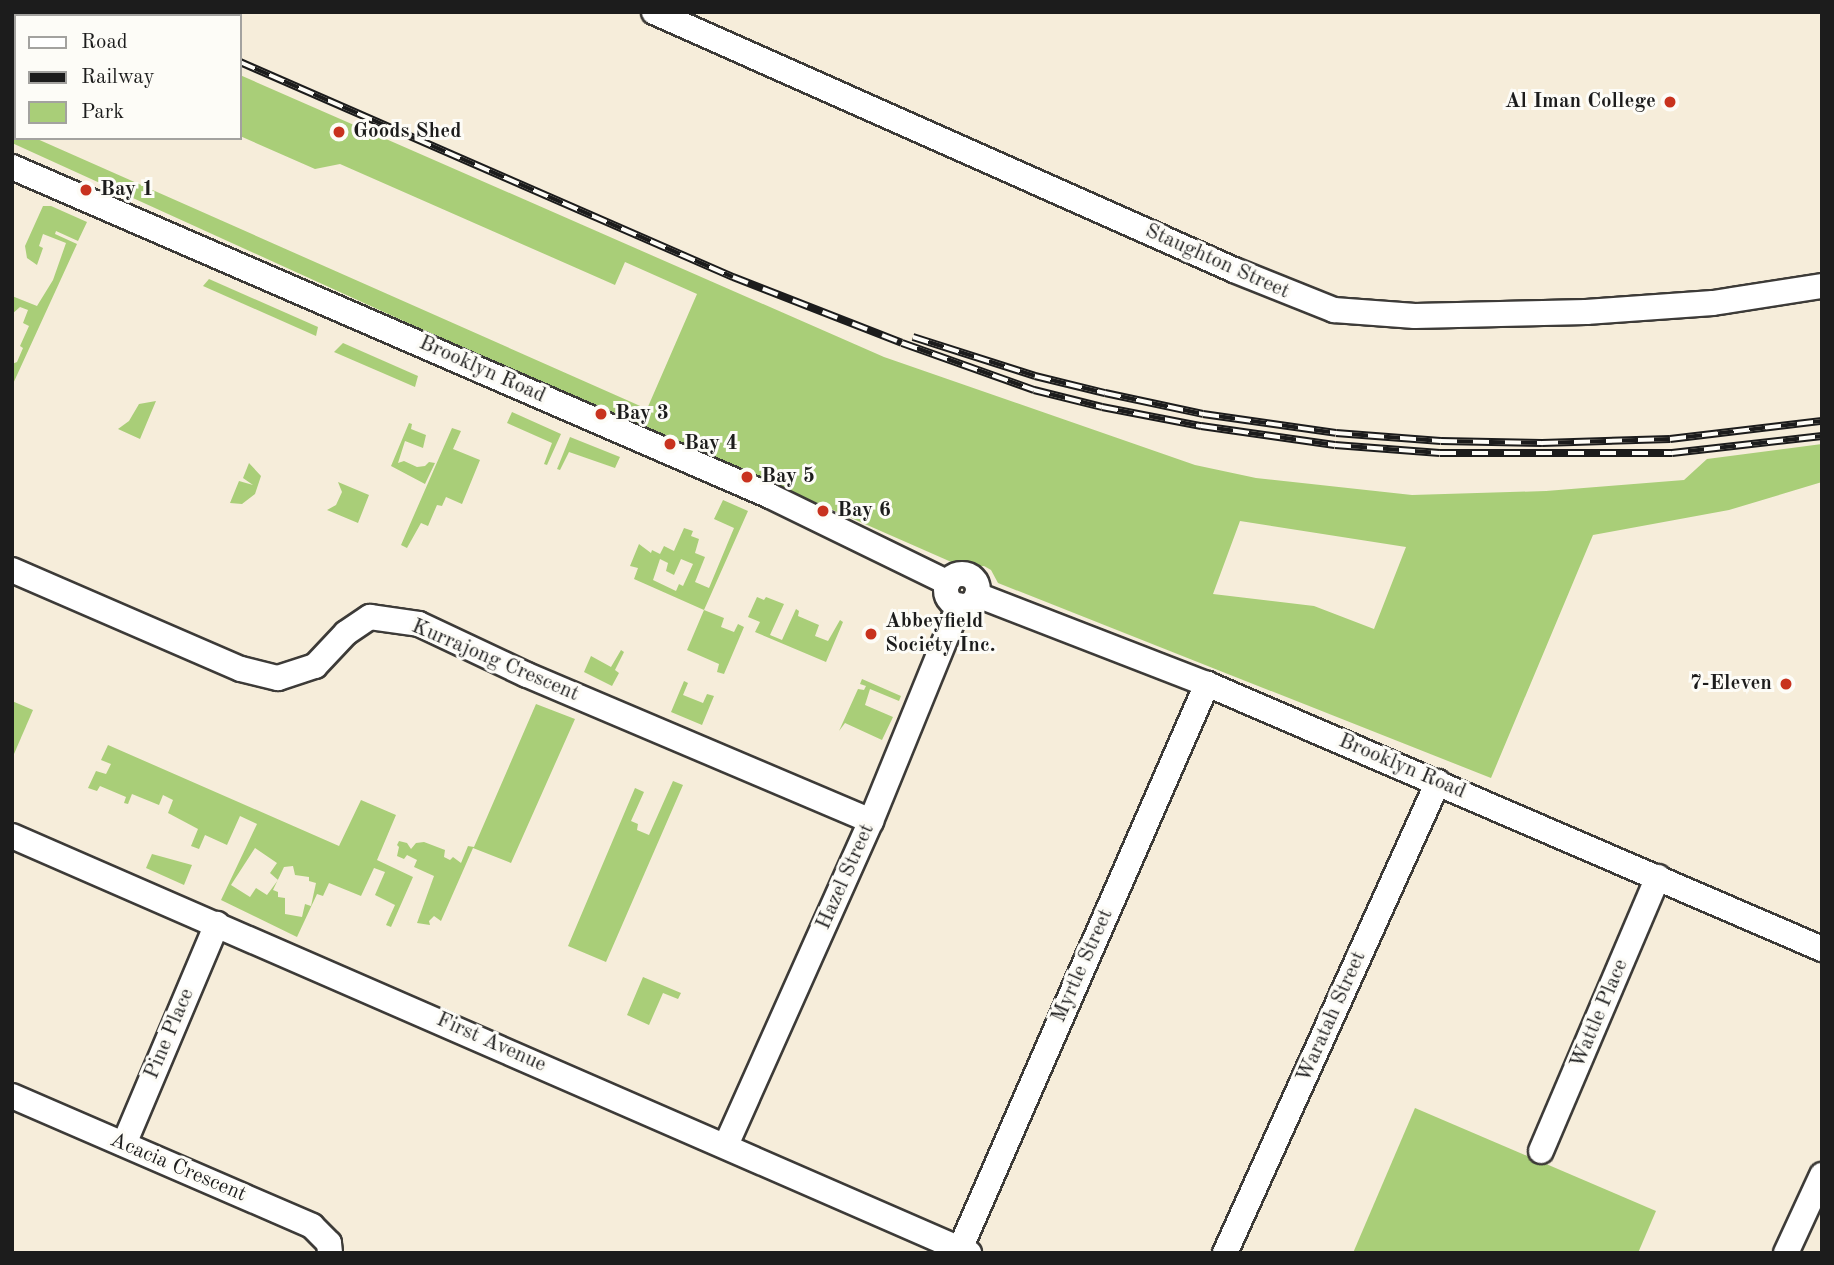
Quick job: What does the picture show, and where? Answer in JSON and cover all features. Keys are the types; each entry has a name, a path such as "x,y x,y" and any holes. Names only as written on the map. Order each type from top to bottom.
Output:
{"street":[{"name":"Staughton Street","path":"669,15 1234,270 1334,310 1415,316 1587,312 1713,303 1822,286"},
{"name":"Brooklyn Road","path":"12,167 770,496 948,583 948,597 968,600 1207,684 1822,949"},
{"name":"Kurrajong Crescent","path":"12,570 241,669 278,678 315,666 346,633 370,617 419,624 527,676 871,821"},
{"name":"Hazel Street","path":"726,1145 968,600"},
{"name":"Myrtle Street","path":"965,1251 1207,684"},
{"name":"Waratah Street","path":"1225,1253 1438,782"},
{"name":"First Avenue","path":"12,836 965,1251"},
{"name":"Wattle Place","path":"1541,1151 1658,877"},
{"name":"Pine Place","path":"124,1144 217,924"},
{"name":"Acacia Crescent","path":"12,1096 312,1226 329,1243 330,1253"},
{"path":"1786,1253 1822,1175"}],"green space":[{"path":"12,12 99,14 14,14 12,85"},
{"path":"242,76 884,357 1195,465 1256,478 1412,495 1546,491 1684,480 1707,459 1822,444 1822,482 1729,510 1593,535 1491,778 998,583 991,570 984,566 965,568 430,333 12,143 12,128 14,140 40,140 647,409 697,294 625,262 615,285 340,164 315,169 242,137","holes":["1240,521 1406,547 1374,629 1314,606 1213,594"]},
{"path":"43,206 51,206 87,222 78,241 56,231 55,234 77,244 12,386 12,364 17,362 23,348 20,346 29,326 23,323 28,310 20,307 12,314 12,296 37,306 53,280 66,243 43,234 39,246 43,248 37,265 27,258 25,246"},
{"path":"209,279 318,327 316,336 203,286"},
{"path":"343,343 418,376 415,387 334,352"},
{"path":"156,401 140,439 118,429 129,421 139,404"},
{"path":"512,412 561,434 547,465 544,464 552,443 507,423"},
{"path":"409,423 412,424 411,429 426,435 423,448 405,441 398,463 404,461 417,467 425,466 429,462 435,463 425,484 391,466"},
{"path":"452,428 461,431 453,449 480,460 462,504 446,497 442,506 437,505 428,526 421,523 407,548 401,545"},
{"path":"570,437 620,457 615,468 569,452 560,470 557,469"},
{"path":"249,463 261,476 255,494 242,504 230,503 239,481 253,485 243,478"},
{"path":"338,482 369,495 358,523 327,510 336,505 342,492"},
{"path":"723,500 748,511 704,610 634,579 638,568 630,566 639,544 651,553 652,550 660,554 664,546 674,551 684,528 693,531 691,536 699,539 695,553 705,557 695,582 709,588 734,528 714,519","holes":["660,559 668,563 666,571 674,575 681,559 693,564 683,586 679,584 676,591 653,580"]},
{"path":"757,597 764,600 766,597 784,604 770,635 782,640 796,609 799,611 798,616 819,625 815,636 828,641 840,620 843,622 826,662 755,632 760,622 748,617"},
{"path":"704,610 724,618 721,627 734,632 738,624 744,627 724,674 717,672 719,664 687,650"},
{"path":"621,650 624,652 615,670 619,673 612,686 584,672 591,656 611,667"},
{"path":"862,679 901,696 899,701 870,689 865,705 893,717 882,740 845,723 839,731 858,689 864,690 866,686 860,684"},
{"path":"684,681 688,683 683,695 703,703 707,694 714,696 702,725 671,712"},
{"path":"12,701 33,710 14,754 12,754"},
{"path":"536,704 575,719 511,863 473,848 441,921 434,916 429,921 430,925 417,923 434,876 414,867 417,860 407,855 404,859 397,856 399,841 407,843 411,849 416,843 424,842 445,850 444,857 450,860 453,857 461,863 468,846 474,847"},
{"path":"108,745 339,846 361,800 396,815 377,860 413,877 391,927 386,925 395,905 375,895 385,872 374,868 361,896 329,883 323,896 317,894 297,937 221,900 257,824 240,816 227,845 205,835 199,849 191,846 198,829 168,813 173,800 163,795 159,805 132,794 128,804 124,803 126,797 100,786 97,791 88,788 96,771 106,774 111,764 101,760","holes":["255,848 277,863 270,873 278,880 284,867 293,866 295,875 309,877 309,881 316,883 311,906 305,904 302,917 285,914 285,898 278,897 278,892 273,890 277,881 267,895 256,888 250,897 231,885"]},
{"path":"673,781 683,785 606,962 568,946 635,788 644,792 631,821 638,824 637,830 649,835"},
{"path":"152,854 192,865 184,885 146,868"},
{"path":"643,977 681,993 678,999 663,993 649,1025 627,1015"},
{"path":"1415,1108 1656,1211 1638,1253 1353,1253"}],"railway":[{"path":"127,12 131,14"},
{"path":"149,12 153,14"},
{"path":"242,63 733,277 902,343 1034,390 1102,407 1201,426 1335,445 1440,453 1672,453 1822,436"},
{"path":"913,337 1035,376 1105,393 1203,414 1336,433 1441,441 1542,443 1670,439 1822,421"}],"place":[{"name":"Al Iman College","path":"1670,102"},
{"name":"Goods Shed","path":"339,132"},
{"name":"Bay 1","path":"86,190"},
{"name":"Bay 3","path":"601,414"},
{"name":"Bay 4","path":"670,444"},
{"name":"Bay 5","path":"747,477"},
{"name":"Bay 6","path":"823,511"},
{"name":"Abbeyfield Society Inc.","path":"871,634"},
{"name":"7-Eleven","path":"1786,684"}]}
